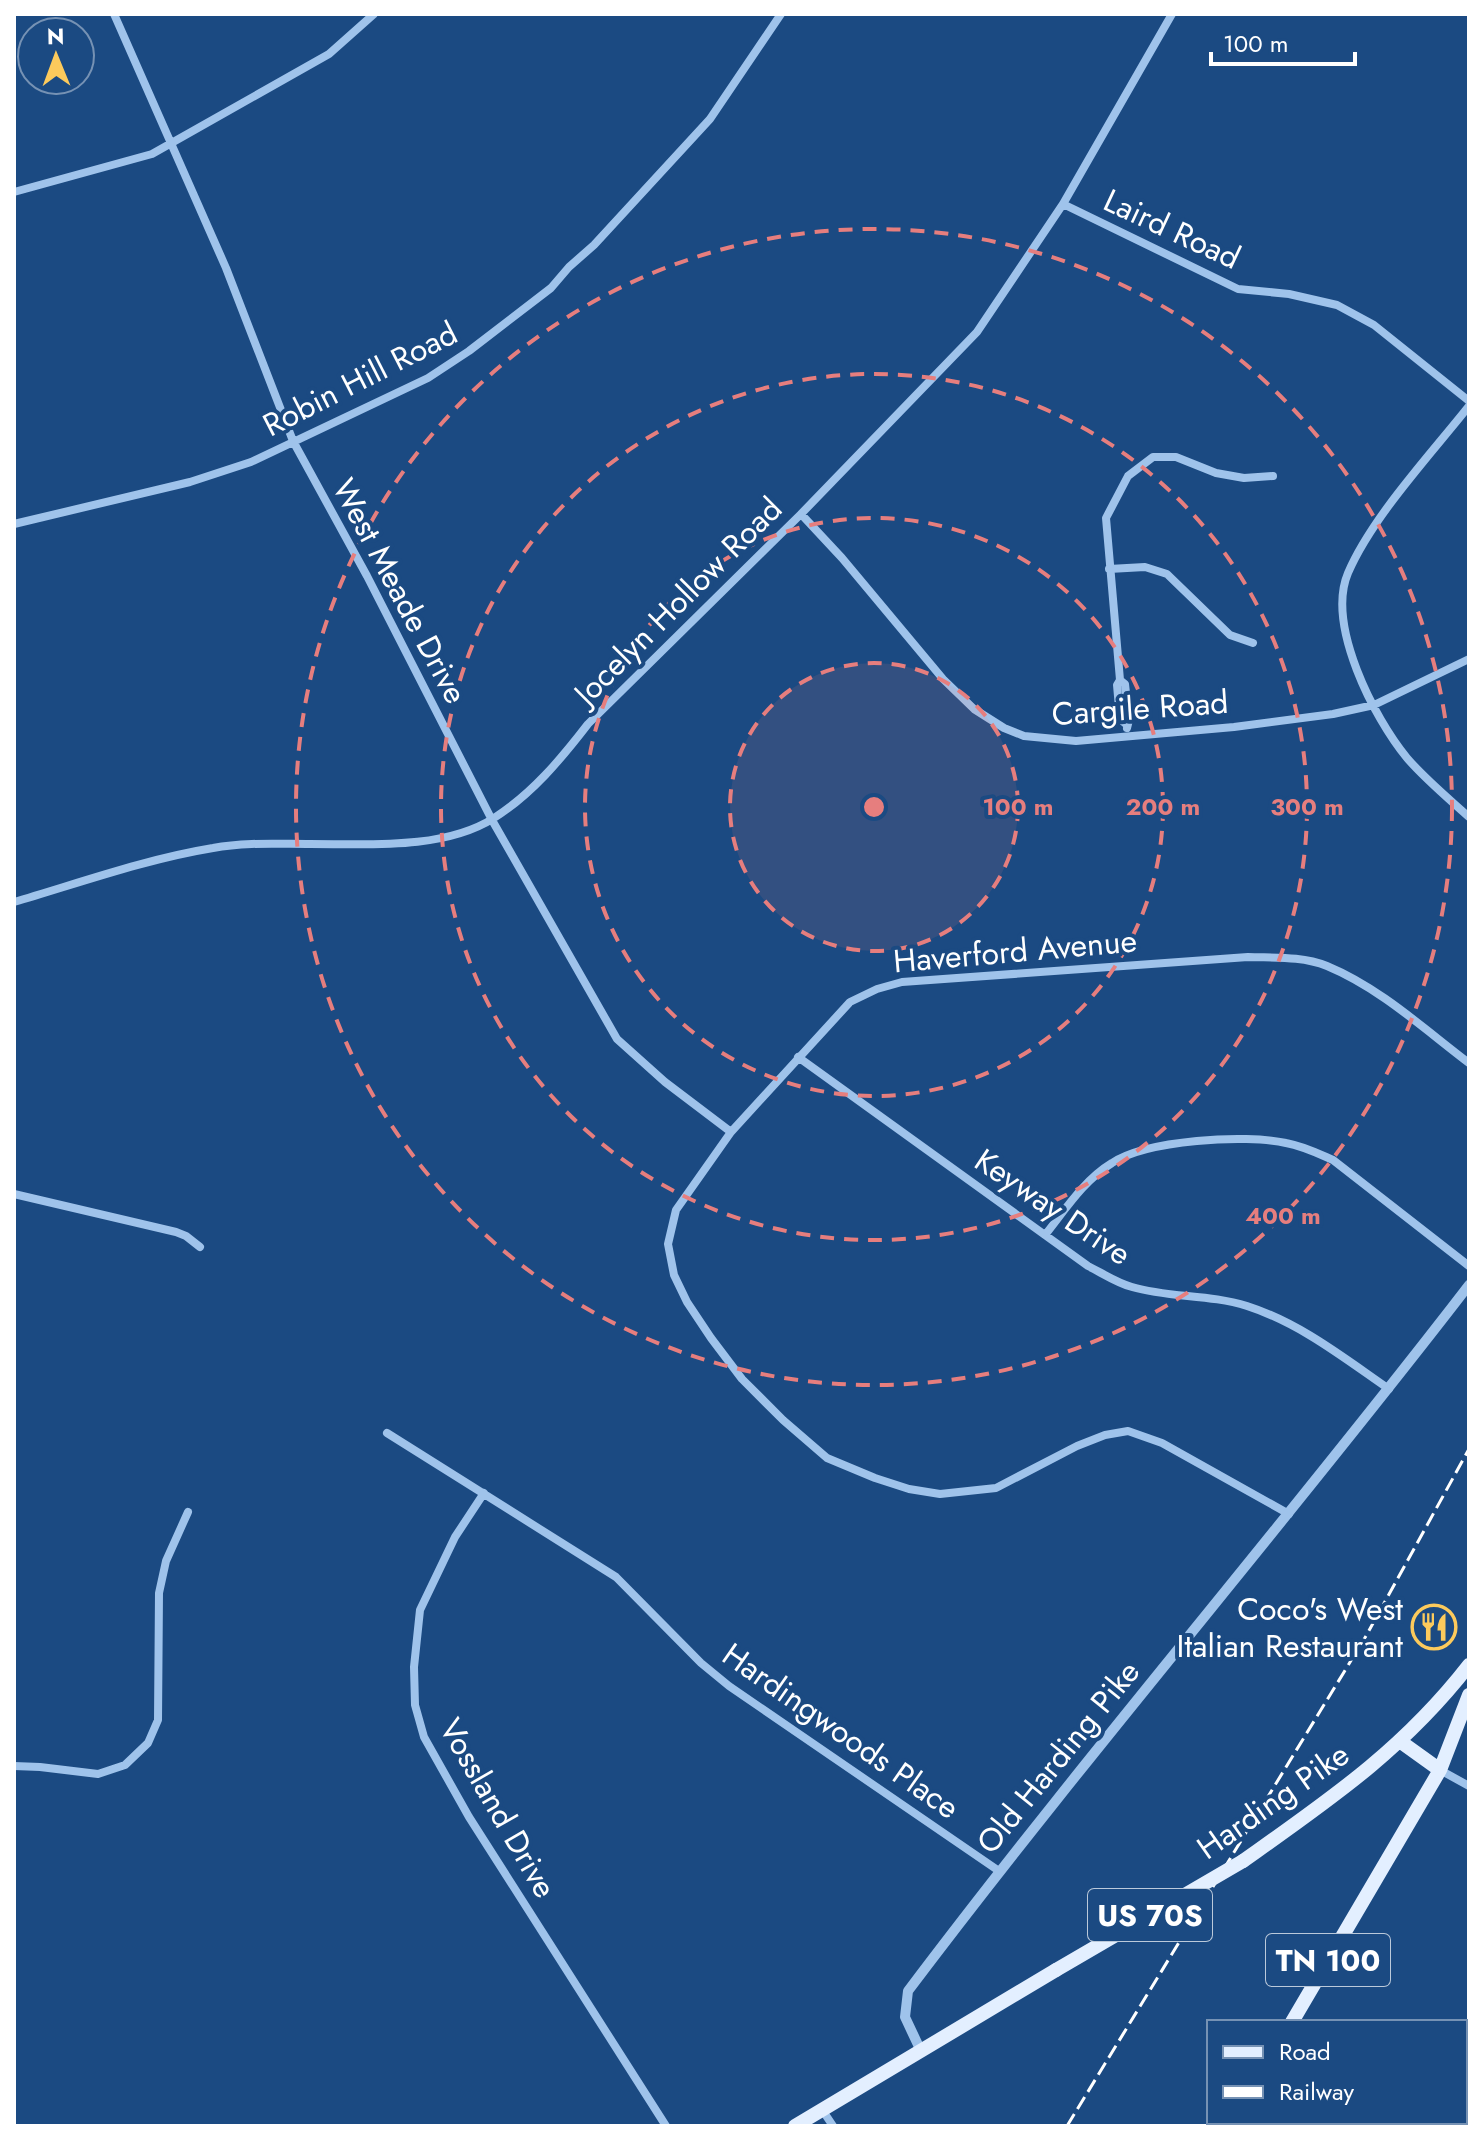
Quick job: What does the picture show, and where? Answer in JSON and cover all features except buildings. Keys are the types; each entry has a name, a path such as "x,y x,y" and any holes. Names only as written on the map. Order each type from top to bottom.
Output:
{"main road":[{"name":"Harding Pike","path":"795,2126 920,2049 1243,1861 1351,1784 1401,1742 1469,1665"},
{"name":"TN 100","path":"1293,2020 1440,1770 1469,1695"},
{"path":"1401,1742 1440,1770"}],"street":[{"name":"West Meade Drive","path":"114,14 226,268 293,441 367,576 492,820 617,1039 665,1082 731,1132"},
{"path":"14,192 152,154 329,54 374,14"},
{"name":"Robin Hill Road","path":"14,524 190,482 251,462 428,378 501,329 551,288 710,119 781,14"},
{"name":"Jocelyn Hollow Road","path":"14,902 213,848 259,844 424,841 492,820 528,792 613,698 801,514 977,332 1063,204 1172,14"},
{"name":"Laird Road","path":"1063,204 1238,289 1289,294 1337,305 1374,325 1469,403"},
{"path":"1469,403 1373,528 1347,575 1342,614 1350,650 1374,705 1407,757 1469,817"},
{"path":"1128,737 1129,720 1125,684 1120,680 1106,518 1128,476 1153,457 1176,457 1216,473 1244,478 1273,476"},
{"name":"Cargile Road","path":"801,514 842,558 927,662 974,709 1004,728 1024,736 1076,741 1234,727 1333,714 1374,705 1469,659"},
{"path":"1109,569 1145,567 1167,574 1230,635 1253,643"},
{"name":"Haverford Avenue","path":"1289,1514 1162,1443 1128,1431 1105,1435 1077,1446 996,1488 966,1493 940,1494 909,1489 827,1458 742,1379 687,1302 674,1275 668,1244 676,1210 731,1132 850,1002 877,989 902,982 1248,957 1293,958 1325,966 1369,987 1469,1063"},
{"name":"Keyway Drive","path":"798,1057 1088,1266 1131,1287 1212,1298 1246,1306 1276,1318 1308,1333 1389,1389"},
{"path":"1045,1235 1098,1172 1123,1157 1178,1143 1258,1140 1306,1148 1333,1160 1469,1266"},
{"path":"14,1194 176,1232 200,1247"},
{"name":"Old Harding Pike","path":"920,2049 905,2017 908,1991 999,1871 1289,1514 1469,1285"},
{"name":"Hardingwoods Place","path":"387,1433 616,1577 701,1663 729,1686 999,1871"},
{"name":"Vossland Drive","path":"484,1493 455,1537 420,1610 413,1654 415,1705 421,1726 429,1748 469,1817 666,2126"},
{"path":"14,1766 98,1774 125,1765 148,1743 158,1720 159,1593 166,1561 188,1512"},
{"path":"1440,1770 1469,1786"},
{"path":"823,2111 833,2126"}],"railway":[{"path":"1067,2126 1366,1636 1469,1449"}],"place":[{"name":"Coco's West Italian Restaurant","path":"1434,1627"}]}
